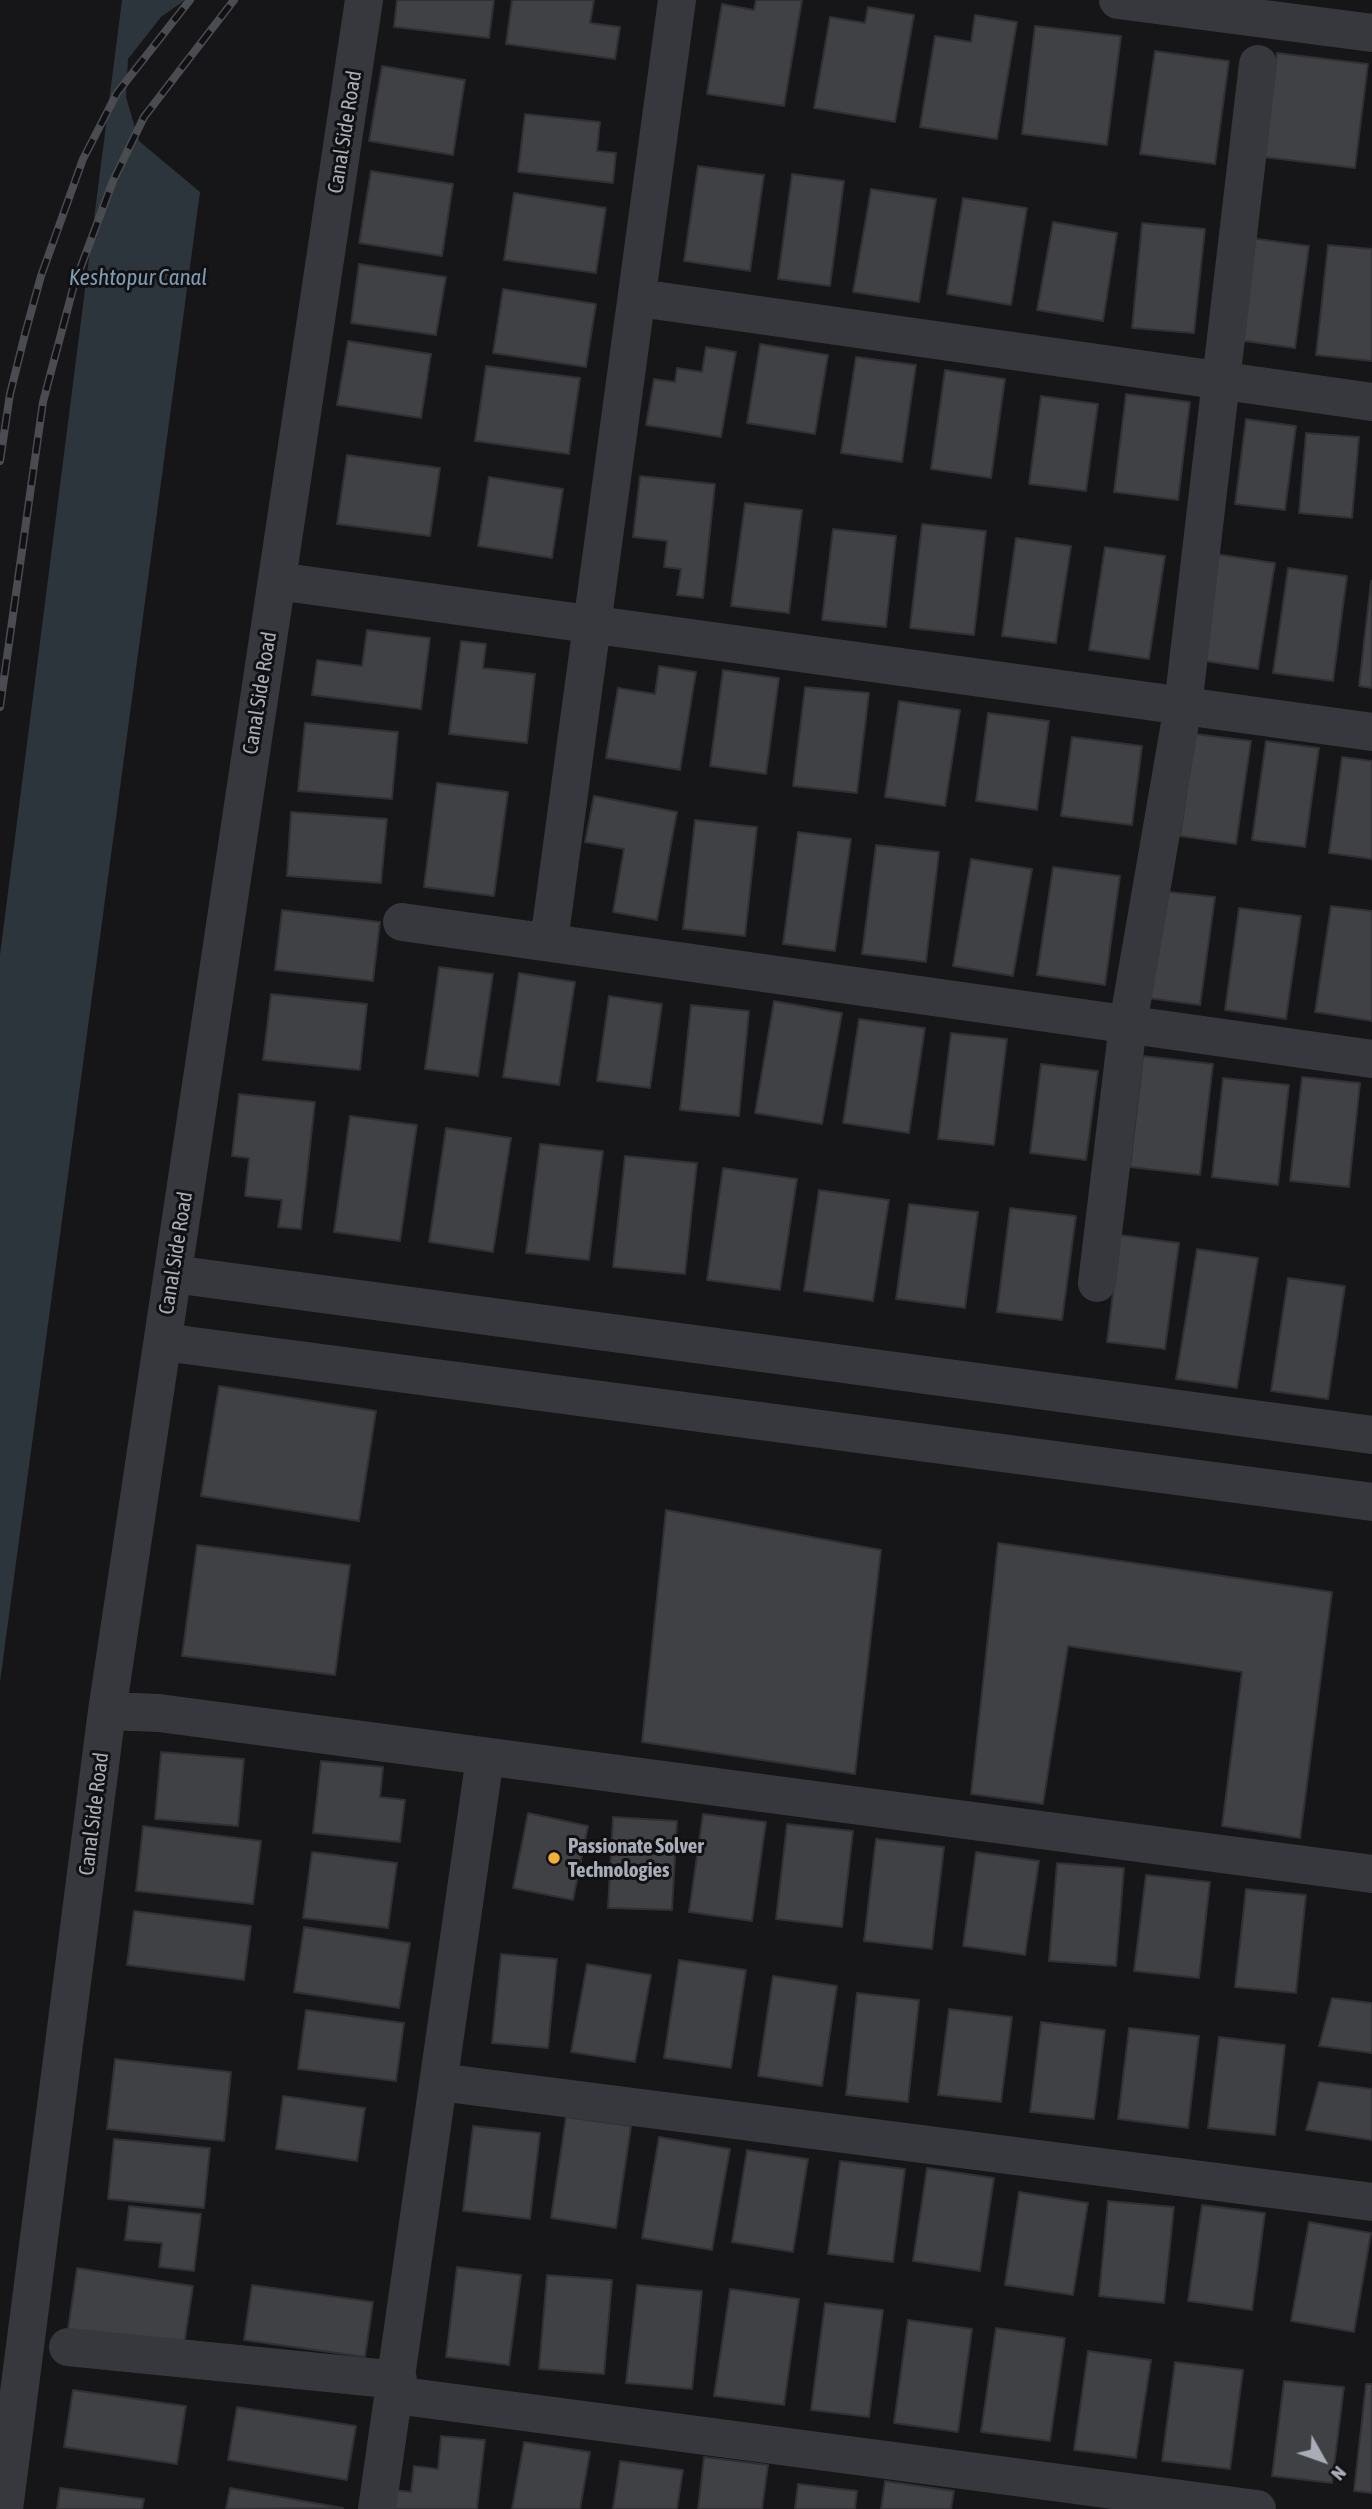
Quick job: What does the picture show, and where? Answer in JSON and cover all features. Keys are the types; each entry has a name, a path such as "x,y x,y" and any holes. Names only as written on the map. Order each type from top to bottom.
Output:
{"street":[{"name":"Canal Side Road","path":"4,2509 107,1711 364,0"},
{"path":"549,941 639,298 677,0"},
{"path":"1118,0 1372,33"},
{"path":"1097,1283 1128,1024 1183,706 1258,64"},
{"path":"639,298 1372,402"},
{"path":"277,581 1372,732"},
{"path":"402,922 1372,1059"},
{"path":"173,1274 1372,1435"},
{"path":"163,1342 1372,1502"},
{"path":"107,1711 159,1713 1372,1874"},
{"path":"377,2509 485,1757"},
{"path":"439,2082 1372,2202"},
{"path":"68,2347 396,2387 1257,2509"}],"water":[{"name":"Keshtopur Canal","path":"122,0 185,0 161,17 128,59 126,97 139,141 200,192 0,1682 0,955"}],"building":[{"path":"397,0 494,0 489,38 394,27"},
{"path":"512,0 594,0 590,23 620,27 615,59 506,44"},
{"path":"756,0 802,0 784,106 707,94 722,4 754,10"},
{"path":"868,7 914,15 895,122 814,108 830,17 865,23"},
{"path":"975,15 1017,22 997,139 920,127 935,36 971,42"},
{"path":"1035,26 1121,36 1107,145 1022,134"},
{"path":"1155,51 1229,61 1215,164 1140,154"},
{"path":"1277,53 1368,64 1355,168 1263,157"},
{"path":"382,66 465,80 453,155 369,141"},
{"path":"525,114 600,122 597,151 616,153 613,183 518,172"},
{"path":"698,166 764,175 750,271 684,261"},
{"path":"371,171 453,184 442,256 359,243"},
{"path":"792,174 844,181 830,286 778,279"},
{"path":"871,189 936,199 919,302 853,292"},
{"path":"514,193 606,208 596,273 504,260"},
{"path":"963,198 1027,208 1011,305 947,294"},
{"path":"1053,222 1117,233 1103,321 1037,310"},
{"path":"1142,223 1205,229 1194,333 1132,328"},
{"path":"1244,237 1309,246 1295,348 1230,339"},
{"path":"1328,245 1372,249 1372,361 1316,355"},
{"path":"359,264 446,277 436,335 351,323"},
{"path":"503,289 596,304 586,367 493,353"},
{"path":"348,341 431,354 421,418 337,405"},
{"path":"760,344 828,355 815,434 747,423"},
{"path":"706,347 736,352 721,437 646,425 654,379 675,382 677,368 702,372"},
{"path":"856,357 916,365 902,462 841,453"},
{"path":"486,366 580,378 569,454 475,441"},
{"path":"945,370 1005,379 991,478 931,469"},
{"path":"1126,394 1190,402 1178,500 1114,492"},
{"path":"1041,396 1098,404 1086,491 1029,484"},
{"path":"1246,419 1296,426 1285,510 1235,504"},
{"path":"1306,433 1359,437 1352,518 1299,513"},
{"path":"347,455 440,468 430,536 337,524"},
{"path":"640,476 715,484 703,598 677,595 681,569 664,567 667,541 633,537"},
{"path":"489,477 563,489 552,558 478,546"},
{"path":"745,503 802,510 789,613 731,606"},
{"path":"922,524 986,531 974,635 910,628"},
{"path":"833,529 896,536 886,627 822,620"},
{"path":"1016,538 1071,546 1056,643 1002,636"},
{"path":"1105,547 1165,556 1149,659 1089,650"},
{"path":"1215,554 1275,563 1258,669 1198,660"},
{"path":"1288,568 1347,576 1333,681 1273,673"},
{"path":"1372,581 1372,688 1359,686"},
{"path":"367,630 430,638 421,709 312,695 317,660 362,666"},
{"path":"461,641 486,644 483,668 535,674 527,743 449,734"},
{"path":"659,666 696,672 680,770 606,758 618,688 655,694"},
{"path":"723,670 779,678 766,774 710,766"},
{"path":"805,687 869,693 857,793 793,786"},
{"path":"899,701 960,710 945,806 885,797"},
{"path":"988,713 1049,721 1037,810 976,801"},
{"path":"305,723 398,732 392,799 298,791"},
{"path":"1195,734 1251,741 1236,844 1180,836"},
{"path":"1072,737 1142,746 1132,825 1061,816"},
{"path":"1266,741 1319,748 1305,847 1252,840"},
{"path":"1342,757 1372,761 1372,859 1329,853"},
{"path":"437,783 508,792 494,896 424,887"},
{"path":"594,796 677,812 657,920 613,912 624,849 585,842"},
{"path":"291,812 387,819 381,883 287,876"},
{"path":"695,820 757,827 745,936 683,929"},
{"path":"798,832 851,839 835,951 783,944"},
{"path":"876,845 939,852 926,962 862,954"},
{"path":"971,859 1032,869 1013,976 953,966"},
{"path":"1053,867 1120,876 1105,985 1037,975"},
{"path":"1161,891 1215,897 1200,1005 1147,998"},
{"path":"1331,906 1372,911 1372,1021 1315,1012"},
{"path":"1239,908 1301,916 1286,1019 1225,1010"},
{"path":"282,910 380,922 373,981 275,970"},
{"path":"439,967 493,974 478,1076 425,1069"},
{"path":"519,973 575,982 559,1085 503,1077"},
{"path":"271,994 367,1004 360,1070 263,1060"},
{"path":"609,996 662,1004 650,1088 597,1081"},
{"path":"774,1001 842,1013 822,1124 755,1113"},
{"path":"691,1005 749,1011 739,1116 680,1110"},
{"path":"859,1019 925,1028 909,1133 843,1123"},
{"path":"951,1033 1007,1039 994,1145 938,1139"},
{"path":"1143,1056 1213,1064 1200,1175 1130,1167"},
{"path":"1041,1064 1098,1071 1086,1160 1030,1153"},
{"path":"1302,1077 1360,1083 1349,1187 1290,1181"},
{"path":"1223,1078 1289,1085 1278,1185 1212,1177"},
{"path":"239,1094 315,1102 301,1229 278,1227 282,1200 245,1196 249,1158 232,1156"},
{"path":"350,1116 417,1125 400,1241 334,1232"},
{"path":"446,1128 511,1138 493,1252 429,1242"},
{"path":"540,1144 603,1151 589,1260 526,1253"},
{"path":"625,1156 697,1163 685,1274 613,1267"},
{"path":"723,1168 797,1179 780,1290 707,1280"},
{"path":"819,1190 889,1200 873,1301 804,1291"},
{"path":"909,1204 978,1212 965,1308 896,1299"},
{"path":"1010,1208 1076,1216 1062,1320 997,1312"},
{"path":"1120,1235 1179,1243 1165,1349 1107,1342"},
{"path":"1197,1249 1258,1258 1237,1388 1176,1379"},
{"path":"1288,1278 1345,1286 1328,1399 1271,1391"},
{"path":"219,1386 376,1411 359,1521 201,1496"},
{"path":"666,1510 881,1550 855,1774 642,1742"},
{"path":"998,1543 1332,1592 1300,1838 1222,1826 1242,1672 1068,1646 1043,1804 971,1794"},
{"path":"197,1545 350,1565 335,1675 182,1656"},
{"path":"161,1752 244,1759 238,1826 155,1819"},
{"path":"321,1761 383,1767 380,1797 405,1800 400,1842 313,1833"},
{"path":"528,1813 588,1826 573,1900 513,1888"},
{"path":"703,1814 766,1822 752,1921 689,1912"},
{"path":"613,1817 677,1821 672,1910 608,1908"},
{"path":"787,1824 853,1831 842,1927 776,1919"},
{"path":"143,1826 261,1841 253,1904 136,1891"},
{"path":"876,1839 944,1847 932,1949 864,1941"},
{"path":"312,1852 397,1863 388,1928 303,1918"},
{"path":"976,1852 1039,1861 1025,1955 963,1946"},
{"path":"1057,1863 1124,1868 1116,1966 1049,1961"},
{"path":"1146,1875 1210,1882 1199,1978 1134,1971"},
{"path":"1246,1889 1306,1895 1296,1993 1235,1987"},
{"path":"134,1911 251,1926 244,1980 127,1965"},
{"path":"304,1927 410,1943 399,2008 294,1992"},
{"path":"501,1954 557,1959 548,2048 492,2043"},
{"path":"679,1960 746,1970 731,2068 664,2058"},
{"path":"587,1964 651,1975 635,2062 571,2052"},
{"path":"773,1976 837,1986 822,2086 758,2076"},
{"path":"857,1993 919,2000 908,2102 846,2095"},
{"path":"1332,1998 1372,2003 1372,2053 1319,2046"},
{"path":"949,2009 1012,2017 1001,2102 938,2095"},
{"path":"306,2010 404,2023 396,2081 298,2069"},
{"path":"1041,2022 1105,2030 1094,2119 1030,2112"},
{"path":"1129,2028 1199,2036 1188,2128 1118,2119"},
{"path":"1219,2037 1285,2045 1275,2135 1208,2128"},
{"path":"115,2059 231,2072 224,2141 107,2129"},
{"path":"1319,2082 1372,2089 1372,2140 1306,2130"},
{"path":"283,2096 365,2108 357,2161 276,2149"},
{"path":"566,2117 631,2126 616,2228 551,2218"},
{"path":"473,2126 540,2133 530,2219 463,2211"},
{"path":"659,2137 730,2149 712,2250 642,2238"},
{"path":"114,2139 210,2148 204,2208 108,2199"},
{"path":"747,2150 808,2159 793,2252 732,2242"},
{"path":"840,2161 905,2169 893,2262 828,2254"},
{"path":"927,2168 994,2178 980,2271 913,2261"},
{"path":"1019,2192 1088,2203 1073,2295 1005,2285"},
{"path":"1108,2201 1174,2207 1164,2303 1099,2296"},
{"path":"1202,2205 1265,2213 1252,2310 1188,2301"},
{"path":"129,2206 201,2214 194,2271 159,2267 162,2243 125,2240"},
{"path":"1309,2222 1371,2233 1354,2332 1291,2321"},
{"path":"457,2267 521,2275 509,2365 446,2357"},
{"path":"77,2268 193,2286 184,2345 68,2329"},
{"path":"547,2275 612,2280 604,2374 539,2369"},
{"path":"252,2285 373,2302 365,2357 244,2340"},
{"path":"637,2285 702,2291 692,2389 626,2383"},
{"path":"730,2289 799,2299 784,2405 714,2396"},
{"path":"825,2303 883,2310 869,2417 811,2410"},
{"path":"908,2320 972,2329 958,2432 894,2423"},
{"path":"996,2328 1065,2338 1050,2441 981,2432"},
{"path":"1088,2351 1151,2360 1136,2458 1074,2450"},
{"path":"1175,2362 1243,2370 1230,2469 1162,2461"},
{"path":"1284,2381 1344,2387 1332,2483 1272,2476"},
{"path":"1366,2384 1372,2384 1372,2493 1354,2491"},
{"path":"73,2390 186,2406 177,2464 64,2447"},
{"path":"237,2407 356,2426 347,2480 228,2460"},
{"path":"441,2436 485,2440 477,2509 392,2509 395,2490 411,2492 414,2466 438,2469"},
{"path":"524,2442 590,2452 580,2509 512,2509"},
{"path":"704,2457 768,2465 762,2509 698,2509"},
{"path":"620,2461 683,2470 677,2509 613,2509"},
{"path":"885,2481 954,2491 951,2509 881,2509"},
{"path":"798,2484 857,2491 855,2509 795,2509"},
{"path":"60,2488 144,2499 142,2509 57,2509"},
{"path":"230,2488 343,2508 226,2509"}],"railway":[{"path":"0,461 10,394 25,334 41,276 83,159 117,93 190,0"},
{"path":"0,707 43,402 74,285 113,181 144,117 234,0"}],"place":[{"name":"Passionate Solver Technologies","path":"554,1858"}]}
